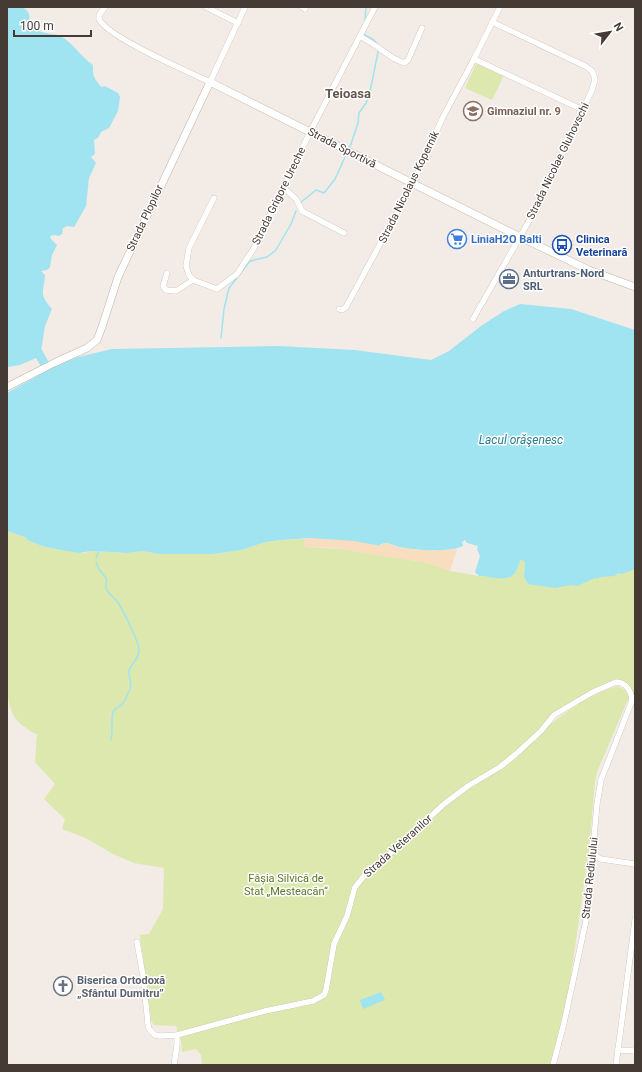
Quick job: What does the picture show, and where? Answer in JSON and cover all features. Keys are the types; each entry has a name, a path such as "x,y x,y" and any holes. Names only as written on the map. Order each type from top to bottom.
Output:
{"street":[{"name":"Strada Sportivă","path":"105,7 99,19 104,26 123,40 520,237 589,270 635,287"},
{"path":"206,7 238,23"},
{"name":"Strada Plopilor","path":"7,387 87,348 97,340 118,277 245,7"},
{"name":"Strada Grigore Ureche","path":"193,280 217,289 237,274 254,248 310,132 375,7"},
{"name":"Strada Nicolaus Kopernik","path":"339,309 344,309 350,300 413,183 442,117 474,59 500,7"},
{"name":"Strada Nicolae Gluhovschi","path":"473,319 520,237 557,165 592,90 595,80 592,71 585,66 492,22"},
{"path":"360,36 376,46 385,54 404,63 408,60 422,28"},
{"path":"474,59 583,110"},
{"path":"284,188 296,199 302,212 344,233"},
{"path":"167,273 163,286 166,290 176,291 193,280 188,273 186,263 189,248 214,198"},
{"name":"Strada Veteranilor","path":"137,942 143,976 148,1024 149,1029 155,1035 177,1035 264,1011 312,1001 324,995 334,944 347,916 355,887 370,869 401,844 444,804 468,786 500,767 516,754 541,731 554,715 562,709 593,692 616,682 620,682 625,685 634,697"},
{"name":"Strada Rediulului","path":"553,1065 586,924 601,780 634,697"},
{"path":"593,853 601,859 635,864"},
{"path":"616,1065 635,920"},
{"path":"174,1065 177,1035"},
{"path":"618,1050 635,1051"}],"green space":[{"path":"476,64 504,75 492,100 465,88"},
{"name":"Fâșia Silvică de Stat „Mesteacăn“","path":"7,531 25,537 29,541 45,547 84,553 91,551 128,553 142,551 159,554 213,554 241,550 266,542 304,539 305,547 344,549 428,563 450,571 479,576 506,578 514,575 520,561 522,560 525,562 524,577 528,584 635,566 635,694 632,700 630,692 620,682 603,687 554,715 534,738 573,708 606,690 618,686 625,690 629,697 597,772 589,850 569,989 558,1037 554,1065 202,1065 201,1055 196,1049 182,1052 181,1041 176,1026 154,1025 151,1021 140,935 149,934 163,909 164,868 134,863 111,853 86,838 62,829 65,819 44,799 55,784 35,762 37,734 23,726 15,718 10,706 7,691"}],"sand":[{"path":"353,538 378,546 386,543 397,547 419,550 427,549 434,551 457,549 450,571 428,563 337,548 305,547 304,539"}],"water":[{"path":"7,7 23,7 29,14 28,27 44,33 58,35 66,40 93,65 94,76 101,87 105,86 118,93 120,97 118,111 109,128 101,132 98,138 94,140 95,154 91,157 96,163 89,178 86,206 74,227 67,226 63,228 62,234 59,236 50,236 57,245 52,255 50,267 47,270 41,271 45,275 43,296 52,309 45,326 40,355 36,355 36,358 20,365 8,367 7,367"},
{"name":"Lacul orăşenesc","path":"520,304 571,309 635,330 635,569 622,574 619,573 614,576 600,577 597,579 595,578 577,586 571,585 555,588 528,584 524,577 525,562 522,560 520,561 515,573 508,578 479,576 475,572 480,556 477,549 478,546 467,543 465,540 462,542 463,546 449,550 423,550 399,547 387,543 378,546 354,541 311,538 266,542 241,550 213,554 159,554 142,551 128,553 91,551 79,553 45,547 29,541 25,537 7,531 7,393 53,367 78,357 112,349 278,346 355,350 431,360 449,351 481,326 504,311"},
{"path":"381,992 385,1000 363,1009 360,1000"}],"waterway":[{"path":"365,19 366,7"},
{"path":"363,34 374,40 377,44"},
{"path":"350,147 358,123 359,113 366,103 370,92 378,52"},
{"path":"300,203 316,190 324,193 335,179 346,155"},
{"path":"221,338 224,309 229,288 250,261 267,257 276,250 291,224 296,211"},
{"path":"34,345 48,370 52,372"},
{"path":"96,558 99,551"},
{"path":"96,562 106,578 106,589 117,601 123,611 133,631 139,649 137,658 129,670 131,685 126,698 123,703 113,712 111,740"}],"place":[{"name":"Gimnaziul nr. 9","path":"473,111"},
{"name":"LiniaH2O Balti","path":"457,239"},
{"name":"Clinica Veterinară","path":"562,245"},
{"name":"Anturtrans-Nord SRL","path":"509,279"},
{"name":"Biserica Ortodoxă „Sfântul Dumitru”","path":"63,986"}],"district":[{"name":"Teioasa","path":"348,93"}]}
